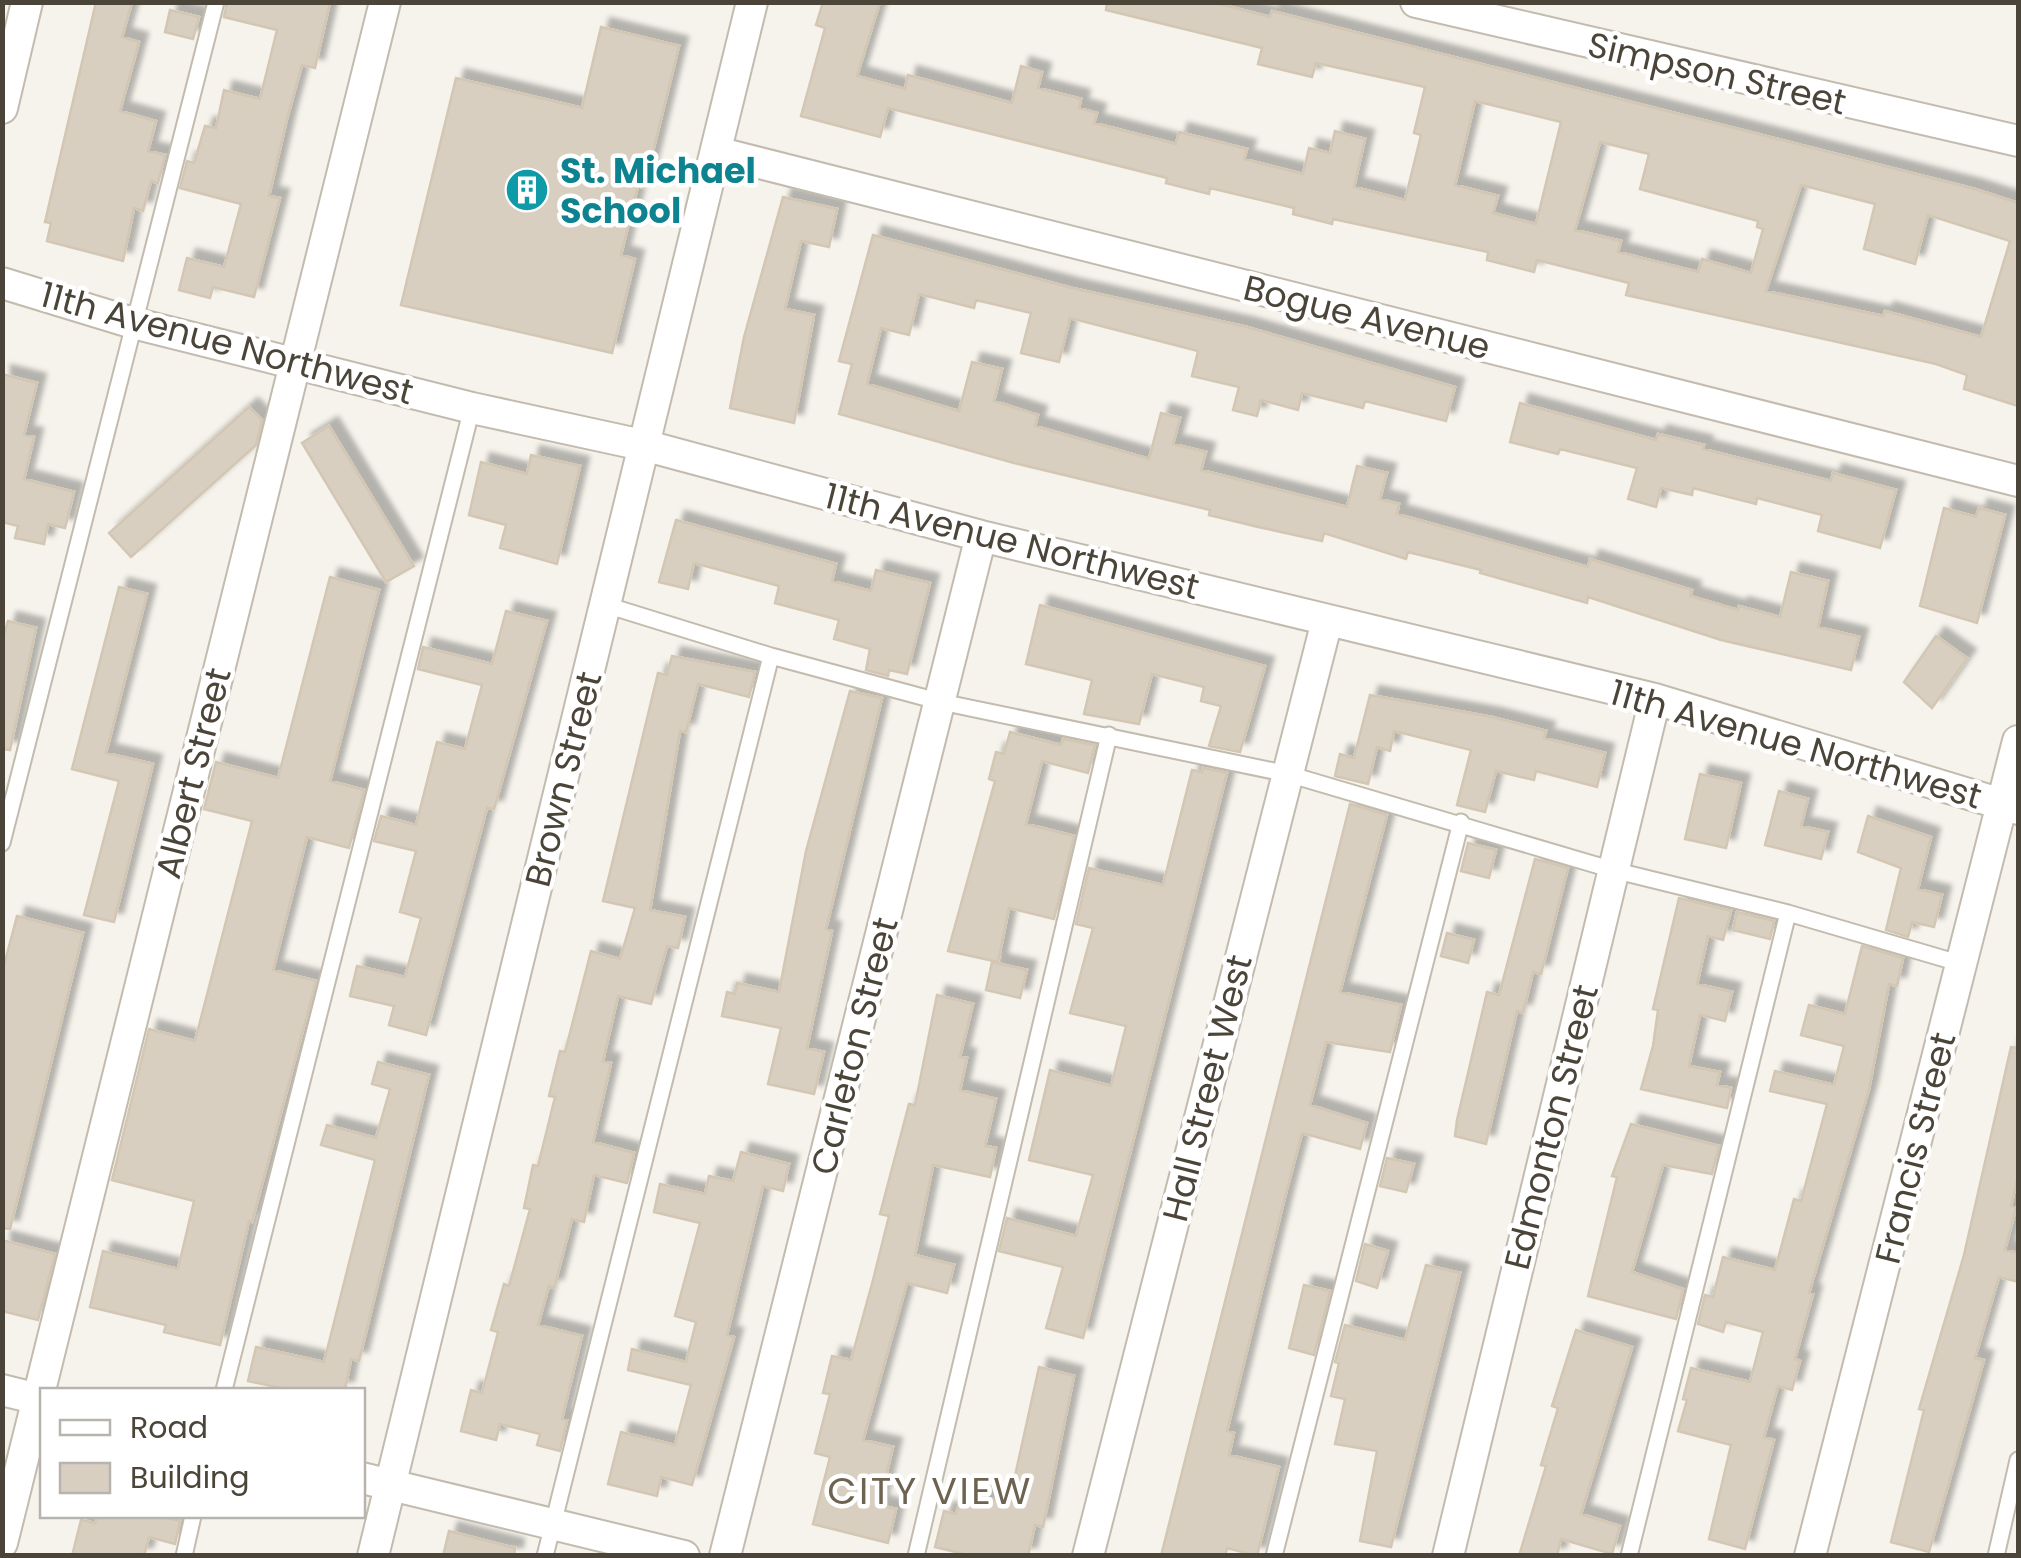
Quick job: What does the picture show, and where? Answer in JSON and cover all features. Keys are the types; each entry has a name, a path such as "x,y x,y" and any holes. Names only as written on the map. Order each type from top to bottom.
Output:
{"street":[{"path":"2,108 27,2"},
{"name":"Albert Street","path":"43,1388 385,2"},
{"name":"Brown Street","path":"372,1556 376,1481 606,605 752,2"},
{"name":"Simpson Street","path":"1416,2 2018,141"},
{"name":"Bogue Avenue","path":"716,152 2018,481"},
{"name":"11th Avenue Northwest","path":"2,283 132,322 295,360 472,408 646,446 981,536 1656,700 2011,807"},
{"name":"Carleton Street","path":"725,1556 981,536"},
{"name":"Hall Street West","path":"1088,1556 1327,621"},
{"name":"Edmonton Street","path":"1448,1556 1656,700"},
{"name":"Francis Street","path":"1810,1556 1962,964 2011,807 2018,741"},
{"path":"2,1390 40,1400"},
{"name":"Albert Street","path":"2,1543 40,1400"},
{"path":"376,1481 549,1541 684,1556"}],"lane":[{"path":"2,843 216,2"},
{"path":"225,1388 472,408"},
{"path":"606,605 770,656 941,702 1288,774 1614,870 1788,913 1962,964"},
{"path":"549,1541 770,656"},
{"path":"916,1556 1109,735"},
{"path":"1274,1556 1461,822"},
{"path":"1628,1556 1788,913"},
{"path":"1996,1556 2018,1460"},
{"path":"184,1556 194,1518"}],"building":[{"path":"96,2 132,2 122,37 139,42 120,111 156,121 148,151 165,155 158,183 151,181 143,211 134,208 123,261 47,241 51,223 45,222"},
{"path":"227,2 330,2 315,68 302,65 287,119 269,196 280,198 254,297 213,287 210,298 179,290 187,258 224,267 241,204 180,188 187,161 194,163 205,126 216,128 224,90 260,99 277,30 224,17"},
{"path":"823,2 880,2 857,76 905,89 908,75 1012,103 1021,66 1042,72 1038,88 1081,99 1079,108 1097,113 1094,123 1176,144 1179,132 1247,149 1244,159 1303,174 1309,148 1330,153 1335,131 1365,139 1354,187 1405,200 1421,135 1414,133 1425,87 1316,63 1312,77 1258,64 1262,48 1106,10 1107,2 1212,2 1270,17 1272,11 1975,189 2018,203 2018,406 1964,389 1967,375 1936,364 1626,295 1629,283 1537,260 1534,272 1487,260 1488,252 1333,219 1332,224 1293,214 1294,208 1210,188 1209,194 1166,183 1167,178 888,108 880,137 801,116 825,28 816,25","holes":["1475,101 1561,122 1536,224 1493,213 1498,196 1455,185","1600,142 1649,154 1640,189 1758,221 1757,227 1763,229 1751,273 1702,259 1698,272 1618,252 1621,241 1575,230","1801,185 1875,204 1864,249 1915,264 1928,215 2010,241 1981,337 1885,311 1883,316 1766,291"]},
{"path":"170,10 199,17 193,39 165,32"},
{"name":"St. Michael School","path":"601,27 679,46 644,188 638,186 621,255 635,259 612,353 401,305 456,78 582,108"},
{"path":"783,197 837,209 829,247 801,241 785,309 814,315 794,423 730,408 744,337"},
{"path":"873,235 1072,288 1247,327 1455,387 1446,421 1365,401 1363,408 1302,393 1298,410 1261,400 1257,416 1233,410 1239,387 1192,376 1198,351 1070,318 1059,362 1021,353 1031,313 976,300 974,308 919,294 909,335 881,328 867,384 959,411 972,362 1002,369 994,401 1038,415 1035,426 1149,459 1161,413 1180,418 1173,444 1206,452 1201,470 1347,507 1357,466 1387,473 1380,499 1399,504 1397,514 1588,567 1590,559 1692,590 1690,596 1738,610 1739,606 1780,617 1791,572 1828,581 1818,627 1859,637 1851,670 1721,640 1588,597 1587,603 1408,552 1406,559 1324,533 1322,541 1209,515 1210,510 1014,463 839,414 852,364 839,361"},
{"path":"2,374 37,383 24,435 34,437 24,479 74,492 65,528 48,524 44,544 15,538 18,526 2,522"},
{"path":"1520,403 1656,440 1658,434 1704,445 1703,449 1831,481 1833,473 1896,490 1880,548 1818,531 1822,515 1757,498 1756,504 1693,488 1692,495 1661,488 1656,507 1628,499 1637,468 1560,449 1558,454 1510,442"},
{"path":"249,407 262,420 256,445 131,557 109,533"},
{"path":"329,426 414,566 386,582 302,443"},
{"path":"531,455 580,466 557,564 500,548 506,525 469,515 481,462 527,474"},
{"path":"1944,508 1976,517 1979,508 2005,515 1977,623 1920,606"},
{"path":"676,520 836,564 832,581 871,591 876,570 930,583 907,674 889,670 888,676 866,670 870,649 834,639 839,620 775,603 779,586 694,563 688,589 659,582"},
{"path":"330,577 379,590 330,781 364,790 349,848 307,837 273,970 316,981 252,1222 249,1221 220,1345 164,1332 166,1325 90,1307 103,1251 178,1269 194,1201 112,1180 149,1029 195,1041 252,821 204,809 216,762 278,778"},
{"path":"119,587 147,594 106,753 153,764 114,922 84,915 119,781 72,769"},
{"path":"1040,605 1265,666 1240,752 1209,746 1221,706 1201,701 1204,687 1152,674 1139,724 1084,714 1092,680 1026,664"},
{"path":"506,611 547,621 494,809 487,808 426,1035 389,1025 394,1006 350,996 357,966 405,977 421,918 400,912 416,851 374,841 381,816 416,825 437,742 465,749 482,685 418,669 423,647 492,664"},
{"path":"8,621 36,628 10,750 2,749 2,642"},
{"path":"1936,636 1967,658 1932,708 1904,682"},
{"path":"672,656 755,672 749,697 698,684 686,732 680,731 650,910 685,917 678,948 667,946 651,1004 618,996 603,1061 611,1063 593,1142 634,1153 627,1183 594,1175 584,1222 572,1219 554,1288 549,1286 538,1325 582,1336 562,1419 567,1420 560,1451 537,1445 540,1434 500,1424 496,1440 461,1431 471,1390 482,1393 498,1332 491,1330 504,1284 509,1286 530,1209 524,1208 533,1165 538,1166 555,1097 549,1096 560,1051 565,1052 591,951 620,959 635,908 603,901 658,673 667,675"},
{"path":"850,691 882,698 826,929 832,931 807,1048 824,1052 814,1094 768,1084 781,1028 722,1016 727,992 735,994 737,983 779,992 806,851"},
{"path":"1370,695 1492,717 1546,731 1544,738 1605,753 1597,787 1536,771 1534,780 1496,771 1485,812 1457,805 1471,750 1394,731 1390,751 1377,747 1368,784 1335,776 1340,754 1354,758"},
{"path":"1010,732 1061,745 1063,739 1095,745 1088,773 1042,761 1026,824 1074,836 1054,919 1009,908 998,962 948,951 995,781 989,779 996,752 1004,754"},
{"path":"1203,768 1227,773 1083,1338 1046,1328 1063,1267 999,1251 1007,1218 1076,1236 1093,1175 1029,1160 1050,1070 1111,1086 1126,1026 1070,1013 1093,928 1076,924 1089,868 1163,885 1192,770 1202,772"},
{"path":"1700,774 1741,783 1726,848 1685,839"},
{"path":"1779,791 1808,799 1801,826 1828,832 1821,859 1765,845"},
{"path":"1350,804 1387,815 1340,992 1401,1005 1390,1052 1326,1042 1310,1105 1367,1123 1360,1149 1302,1133 1285,1197 1227,1431 1234,1433 1229,1455 1279,1467 1257,1556 1227,1548 1225,1556 1161,1556"},
{"path":"1868,816 1931,837 1918,889 1942,895 1934,927 1912,922 1908,937 1886,930 1901,868 1858,852"},
{"path":"1468,843 1496,850 1489,878 1461,871"},
{"path":"1535,859 1568,868 1541,974 1533,972 1523,1013 1517,1011 1486,1144 1455,1136 1457,1120 1487,992 1499,995"},
{"path":"1679,898 1731,911 1723,940 1708,936 1697,984 1732,992 1725,1021 1700,1015 1689,1066 1720,1072 1717,1085 1731,1088 1727,1108 1641,1089 1653,1046 1658,1010 1653,1009"},
{"path":"1737,912 1774,921 1770,939 1733,930"},
{"path":"17,916 83,933 10,1229 2,1228 2,973"},
{"path":"1447,933 1474,940 1468,963 1441,956"},
{"path":"1862,946 1903,958 1897,986 1889,984 1869,1089 1809,1293 1813,1294 1795,1359 1800,1361 1792,1390 1778,1386 1764,1437 1774,1440 1745,1549 1709,1539 1731,1445 1678,1431 1687,1400 1683,1399 1691,1368 1750,1382 1763,1332 1726,1322 1723,1332 1698,1324 1705,1295 1713,1297 1723,1257 1775,1270 1794,1199 1801,1201 1827,1104 1770,1091 1775,1071 1834,1085 1844,1046 1801,1035 1809,1005 1845,1014"},
{"path":"992,962 1027,970 1020,998 986,990"},
{"path":"937,995 973,1004 960,1057 967,1058 960,1090 996,1099 985,1146 996,1148 990,1177 933,1165 915,1255 954,1265 947,1293 907,1283 863,1440 893,1447 879,1505 896,1509 888,1543 813,1524 830,1457 815,1453 830,1394 823,1393 832,1356 851,1360 873,1280 889,1216 880,1214 909,1104 915,1105"},
{"path":"2011,1047 2018,1048 2018,1175 2011,1206 2016,1208 2005,1250 2018,1253 2018,1282 1999,1277 1975,1358 1984,1360 1929,1552 1891,1542 1924,1410 1919,1409 1964,1255"},
{"path":"378,1062 429,1075 359,1361 351,1359 345,1388 281,1388 248,1381 256,1347 324,1362 375,1160 321,1145 327,1125 376,1138 390,1089 372,1084"},
{"path":"1631,1124 1719,1146 1712,1174 1663,1165 1632,1272 1683,1289 1676,1319 1588,1296 1617,1177 1612,1176"},
{"path":"741,1152 789,1164 783,1191 763,1186 727,1335 734,1337 692,1485 661,1477 657,1496 608,1484 621,1432 675,1445 691,1385 628,1370 632,1349 686,1362 696,1322 675,1316 700,1223 654,1212 660,1184 705,1194 709,1176 733,1181"},
{"path":"1387,1158 1414,1164 1406,1192 1380,1186"},
{"path":"2,1240 55,1254 38,1320 2,1311"},
{"path":"1365,1244 1388,1251 1377,1288 1356,1281"},
{"path":"1426,1265 1460,1273 1391,1547 1360,1541 1377,1451 1335,1444 1345,1399 1331,1396 1339,1363 1335,1362 1345,1325 1405,1340"},
{"path":"1304,1285 1330,1291 1314,1355 1289,1348"},
{"path":"1576,1330 1632,1347 1581,1514 1620,1526 1612,1554 1561,1539 1557,1556 1519,1556 1546,1466 1541,1465 1558,1408 1552,1406"},
{"path":"1039,1367 1074,1376 1043,1527 1035,1525 1028,1556 972,1556 935,1547 944,1511 956,1514 962,1492 1009,1503"},
{"path":"96,1518 180,1521 175,1544 149,1537 144,1556 72,1556 81,1520 95,1523"},
{"path":"449,1531 515,1548 514,1556 443,1556"}],"place":[{"name":"St. Michael School","path":"527,190"}],"district":[{"name":"CITY VIEW","path":"930,1490"}]}
